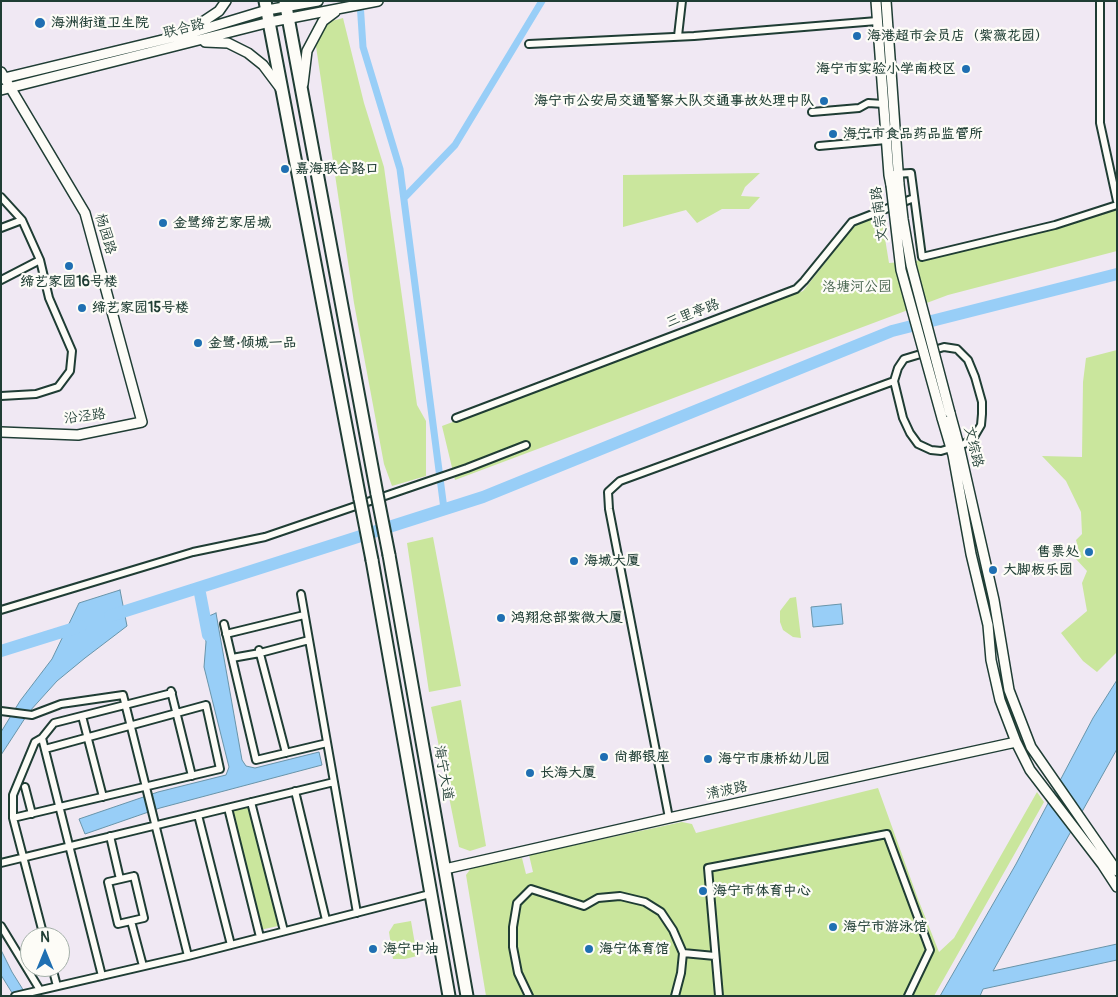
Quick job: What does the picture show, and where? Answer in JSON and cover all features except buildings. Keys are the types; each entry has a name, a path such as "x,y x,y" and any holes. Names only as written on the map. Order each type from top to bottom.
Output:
{"highway":[{"name":"海宁大道","path":"286,4 389,555 467,996"},
{"path":"266,6 372,560 449,996"}],"main road":[{"path":"182,39 219,11 226,1"},
{"path":"2,76 182,39 266,6 318,1"},
{"name":"文宗南路","path":"876,1 886,140 894,179 901,270 955,447"},
{"path":"886,1 894,179"},
{"name":"联合路","path":"5,88 182,39 376,2"},
{"path":"302,92 307,51 322,21 342,9"},
{"path":"182,39 228,43 248,53 263,65 283,92"},
{"name":"杨园路","path":"2,76 5,88 85,213 142,422"},
{"name":"沿泾路","path":"1,432 78,435 142,422"},
{"path":"955,447 971,554 988,625 991,660 1000,700 1016,742 1030,770 1102,864 1117,887"},
{"name":"文综路","path":"955,447 994,600 1009,690 1031,747 1117,871"},
{"name":"清波路","path":"445,869 1016,742"}],"street":[{"path":"678,36 682,1"},
{"path":"1100,1 1100,123 1117,201"},
{"path":"529,44 678,36 877,21"},
{"path":"812,112 859,108 868,103 884,104"},
{"path":"819,146 886,140"},
{"path":"894,179 911,173 922,257 1055,225 1117,205"},
{"path":"1,197 22,220 40,260 49,298 72,351 70,371 58,387 36,394 1,396"},
{"name":"三里亭路","path":"456,418 796,289 852,222 914,198"},
{"path":"1,228 22,220"},
{"path":"1,280 40,260"},
{"path":"944,347 957,348 968,360 982,402 981,425 974,437 955,447 940,451 931,450 918,444 910,434 903,418 894,381 898,368 904,359 944,347"},
{"path":"669,818 609,509 608,492 620,481 894,381"},
{"path":"1,610 193,552 265,537 454,473 526,445"},
{"path":"301,594 357,913"},
{"path":"226,634 304,615"},
{"path":"224,624 256,760 327,743"},
{"path":"232,658 309,640"},
{"path":"260,652 286,753"},
{"path":"42,927 14,818 13,796 35,742 42,738 54,723 172,692 192,776"},
{"path":"3,712 32,715 61,704 123,695 188,956"},
{"path":"14,818 220,769 206,706 45,749"},
{"path":"82,716 103,797"},
{"path":"42,738 102,976"},
{"path":"1,863 110,836 154,822 198,815 334,782"},
{"path":"25,787 32,814"},
{"path":"296,791 326,920"},
{"path":"251,802 284,931"},
{"path":"228,808 260,938"},
{"path":"198,815 231,945"},
{"path":"719,996 708,868 887,834 930,950 908,996"},
{"path":"110,836 120,879"},
{"path":"134,876 144,918 131,921 118,924 108,882 134,876"},
{"path":"529,996 518,973 513,947 513,927 517,903 531,889 584,906 598,898 620,896 646,902 661,912 673,930 683,953 681,973 675,996"},
{"path":"15,996 188,956 430,894"},
{"path":"131,921 143,966"},
{"path":"1,926 38,991"},
{"path":"683,953 715,956"},
{"path":"55,977 57,986"}],"green space":[{"path":"343,18 364,103 384,167 417,405 426,421 426,476 392,486 384,464 354,303 313,26"},
{"path":"760,173 745,187 741,196 760,197 749,209 722,209 697,223 686,210 623,227 623,175"},
{"name":"洛塘河公园","path":"1117,209 1117,251 948,295 455,480 442,426 803,291 854,226 881,214 889,263 924,260"},
{"path":"1117,350 1117,652 1097,672 1083,661 1061,633 1087,611 1082,583 1087,571 1076,559 1079,551 1076,540 1082,534 1081,512 1066,481 1042,456 1082,457 1083,382 1086,358"},
{"path":"433,537 461,686 429,692 407,543"},
{"path":"796,597 801,638 793,637 783,630 780,622 780,611 790,598"},
{"path":"461,700 486,846 470,851 459,847 431,707"},
{"name":"海宁市体育中心","path":"878,788 939,952 954,938 1037,792 1044,802 934,996 486,996 466,875 472,867 522,858 526,874 533,872 529,855 682,822 692,824 696,833"},
{"path":"249,806 278,926 260,930 231,810"},
{"path":"411,921 417,956 393,959 389,932 394,924"}],"water":[{"path":"120,590 127,626 57,681 29,712 1,755 1,732 20,701 52,659 79,603"},
{"path":"841,604 843,624 813,627 811,607"},
{"path":"216,613 242,760 246,766 255,768 319,752 322,765 160,808 85,834 79,819 158,792 226,775 229,767 204,667 206,642 202,619"},
{"path":"1117,680 1117,749 993,971 1117,944 1117,960 983,989 980,996 940,996 1016,864 1093,718"},
{"path":"1,950 27,996 14,996 1,975"}],"waterway":[{"path":"404,198 455,145 542,1"},
{"path":"360,2 363,47 400,169 444,509"},
{"path":"110,616 483,497 892,331 1117,274"},
{"path":"199,588 208,635"},
{"path":"1,651 81,626"}],"place":[{"name":"海洲街道卫生院","path":"40,23"},
{"name":"海港超市会员店（紫薇花园）","path":"857,36"},
{"name":"海宁市实验小学南校区","path":"966,69"},
{"name":"海宁市公安局交通警察大队交通事故处理中队","path":"824,101"},
{"name":"海宁市食品药品监管所","path":"833,134"},
{"name":"嘉海联合路口","path":"285,169"},
{"name":"金鹭缔艺家居城","path":"163,223"},
{"name":"缔艺家园16号楼","path":"69,266"},
{"name":"缔艺家园15号楼","path":"82,308"},
{"name":"金鹭·倾城一品","path":"198,343"},
{"name":"售票处","path":"1089,552"},
{"name":"海城大厦","path":"574,561"},
{"name":"大脚板乐园","path":"993,570"},
{"name":"鸿翔总部紫微大厦","path":"501,618"},
{"name":"尚都银座","path":"604,757"},
{"name":"海宁市康桥幼儿园","path":"708,759"},
{"name":"长海大厦","path":"530,773"},
{"name":"海宁市体育中心","path":"703,891"},
{"name":"海宁市游泳馆","path":"833,927"},
{"name":"海宁中油","path":"373,949"},
{"name":"海宁体育馆","path":"589,949"}]}
